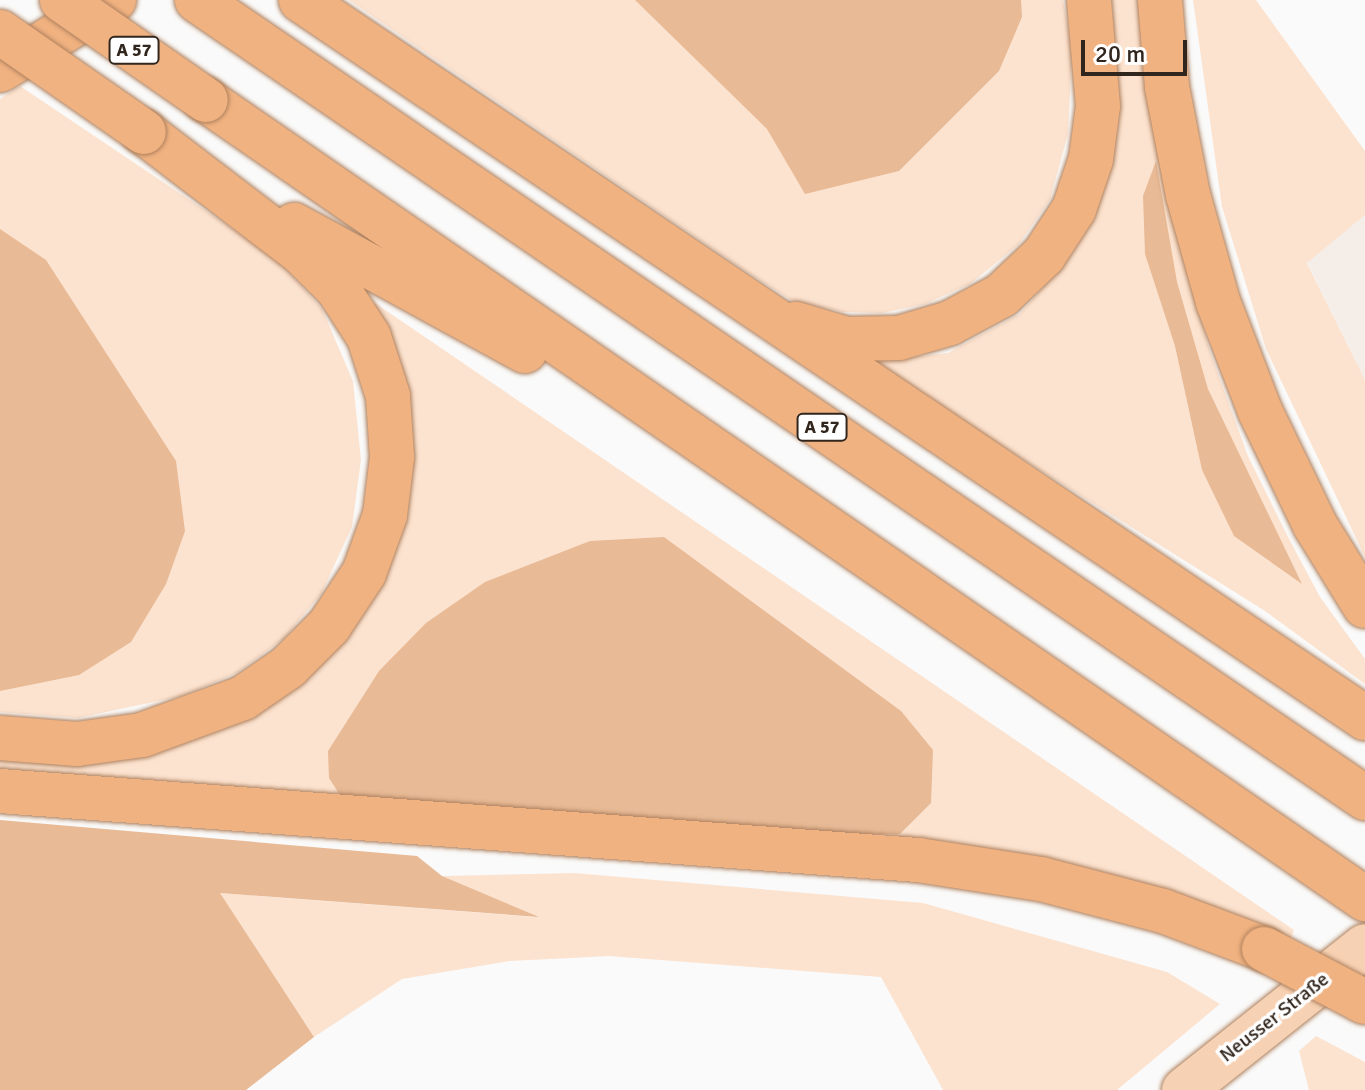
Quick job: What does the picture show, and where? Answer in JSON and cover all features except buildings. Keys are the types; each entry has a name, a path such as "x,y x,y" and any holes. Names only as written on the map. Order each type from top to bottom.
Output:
{"highway":[{"name":"A 57","path":"62,0 1356,893"},
{"path":"0,70 114,0"},
{"name":"A 57","path":"197,0 1365,798"},
{"path":"705,277 800,326 846,339 899,338 950,323 1002,295 1044,255 1074,209 1091,159 1098,106 1089,0"},
{"path":"1160,0 1167,87 1188,195 1218,302 1260,411 1315,525 1365,606"},
{"path":"316,10 705,277 1365,718"},
{"path":"0,32 210,180 302,253 338,289 369,337 388,396 392,457 385,515 364,573 329,626 288,667 243,698 142,735 77,744 0,738"},
{"path":"210,180 717,454"},
{"path":"0,791 918,860 1056,883 1163,911 1264,949 1365,1002"}],"main road":[{"name":"Neusser Straße","path":"1184,1090 1365,946"}],"shaded area":[{"path":"349,0 1063,0 1072,49 1068,134 1050,199 1019,244 970,284 925,304 882,313 843,312 793,301 747,272"},
{"path":"635,0 1021,0 1022,17 999,71 899,171 805,194 767,129"},
{"path":"1112,0 1144,0 1176,229 1210,352 1248,456 1320,597 1365,659 1365,684 1265,611 868,362 948,353 1020,314 1071,255 1096,206 1116,131"},
{"path":"1193,0 1256,0 1365,151 1365,215 1307,263 1365,380 1365,557 1266,349 1222,207"},
{"path":"20,86 276,258 322,309 353,381 361,460 352,527 321,594 284,638 238,672 182,696 78,718 0,712 0,99"},
{"path":"1156,161 1177,282 1208,389 1302,584 1234,536 1202,470 1175,346 1145,254 1143,196"},
{"path":"1365,215 1365,380 1307,262"},
{"path":"0,229 46,260 176,461 185,531 166,584 131,642 79,675 0,691"},
{"path":"375,303 1294,930 1289,942 1130,885 0,776 0,756 156,749 381,568"},
{"path":"664,537 901,711 933,750 931,803 900,834 758,834 345,803 329,778 328,751 379,671 426,623 485,582 590,541"},
{"path":"0,820 417,856 442,876 539,917 220,893 314,1037 246,1090 0,1090"},
{"path":"574,873 923,903 1167,972 1220,1004 1117,1090 943,1090 881,977 609,956 510,961 402,979 314,1037 219,893 535,917 442,876"},
{"path":"1316,1036 1365,1062 1365,1090 1309,1090 1299,1051"}]}
